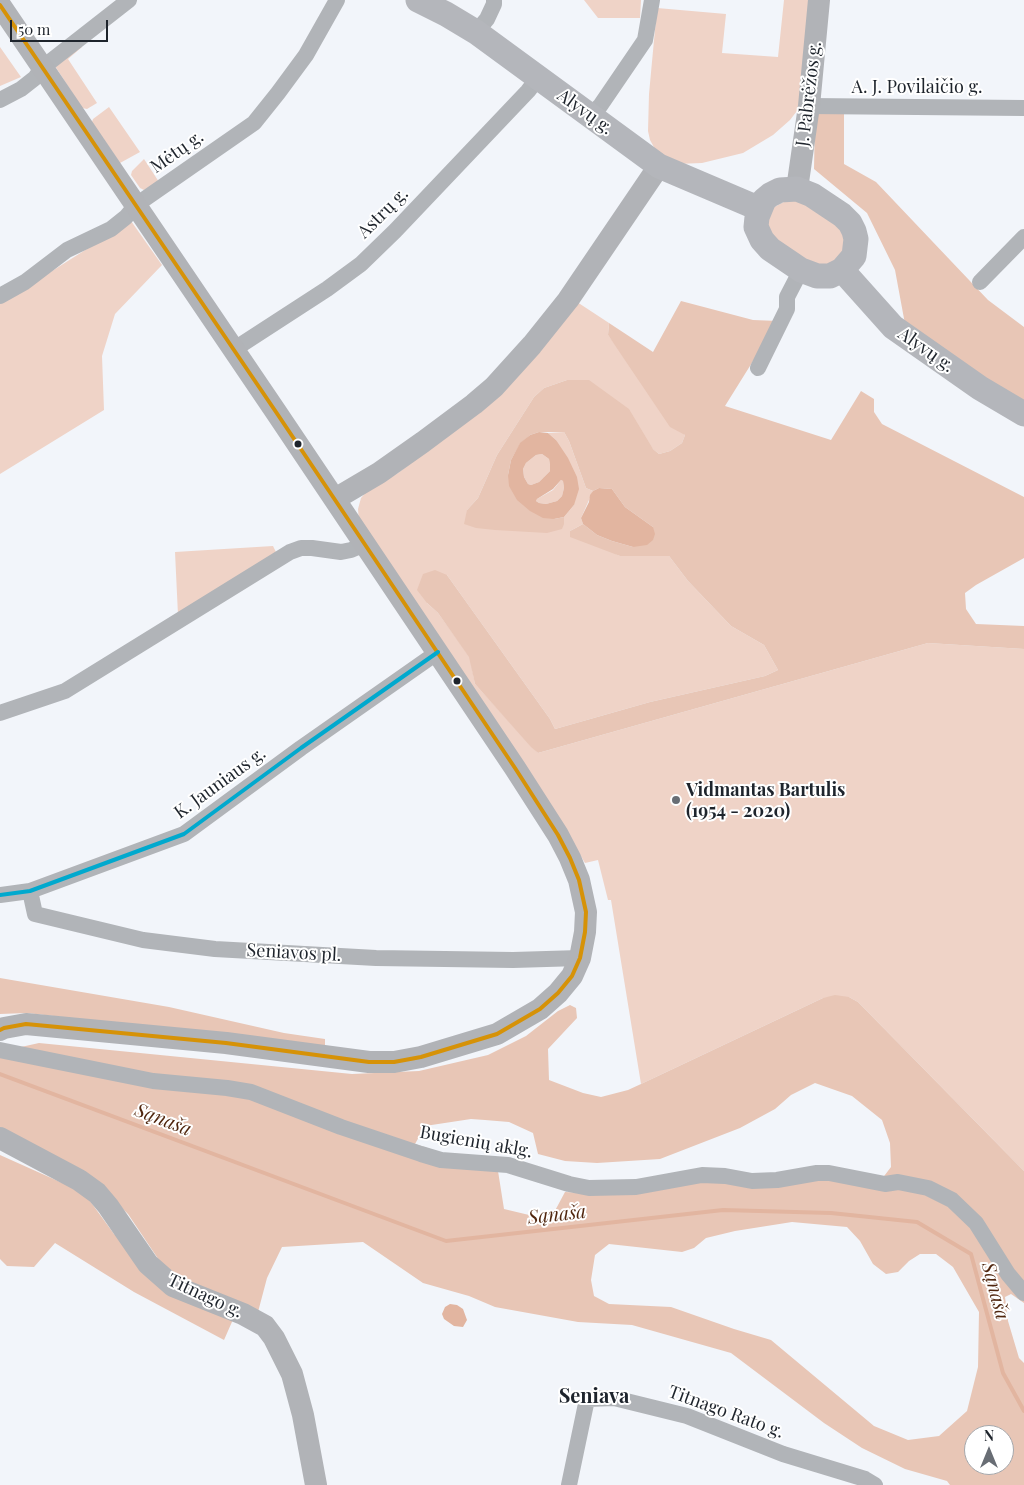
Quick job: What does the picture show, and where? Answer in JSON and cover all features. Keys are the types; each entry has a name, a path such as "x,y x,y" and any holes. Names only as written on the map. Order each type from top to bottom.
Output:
{"main road":[{"name":"Alyvų g.","path":"418,0 476,32 659,166 760,209"},
{"name":"J. Pabrėžos g.","path":"796,189 809,106 819,0"},
{"path":"0,6 516,768 558,835 570,858 579,880 586,912 585,932 580,958 572,976 558,993 540,1009 497,1034 421,1057 394,1062 351,1061 270,1048 26,1024 0,1030"},
{"path":"335,499 424,442 494,387 532,345 568,300 659,166"},
{"path":"796,189 812,195 842,215 850,223 854,231 856,248 854,256 842,270 830,276 818,276 801,270 770,249 762,240 756,227 757,217 764,200 780,190 796,189"},
{"name":"Alyvų g.","path":"842,270 893,327 980,388 1024,414"},
{"name":"Titnago g.","path":"0,1138 79,1180 97,1193 148,1264 173,1286 243,1314 265,1326 274,1338 292,1374 303,1415 316,1485"}],"street":[{"path":"0,100 21,89 35,78 42,68 129,0"},
{"name":"Mėtų g.","path":"0,296 26,282 67,250 111,229 126,217 136,205 254,123 306,55 337,0"},
{"path":"476,32 487,19 494,0"},
{"path":"589,116 600,106 645,40 652,0"},
{"name":"Astrų g.","path":"233,350 327,290 360,264 395,231 528,91 538,78"},
{"name":"A. J. Povilaičio g.","path":"809,106 1024,108"},
{"path":"980,282 1024,237"},
{"path":"758,368 787,309 787,297 801,270"},
{"path":"0,713 65,691 290,552 301,548 341,552 365,544"},
{"name":"K. Jauniaus g.","path":"0,895 30,891 184,834 301,748 438,652"},
{"name":"Seniavos pl.","path":"30,891 35,914 143,940 215,949 376,958 513,960 580,958"},
{"name":"Bugienių aklg.","path":"0,1050 153,1081 251,1092 341,1127 441,1160 508,1164 569,1184 589,1188 636,1187 702,1175 725,1176 752,1181 777,1180 829,1173 885,1184 898,1182 928,1188 952,1200 976,1223 1008,1274 1024,1294"},
{"name":"Titnago Rato g.","path":"569,1485 587,1399 614,1398 687,1416 783,1454 865,1479 875,1485"}],"shaded area":[{"path":"584,0 641,0 640,18 598,18"},
{"path":"784,0 811,0 800,107 790,120 773,135 743,153 702,163 677,164 655,149 648,131 649,94 657,8 726,14 722,53 778,57"},
{"path":"0,47 21,77 0,86"},
{"path":"77,47 82,47 68,59 97,103 87,109 82,108 55,66"},
{"path":"109,107 140,152 120,163 92,122 93,119"},
{"path":"844,111 844,164 876,182 988,300 1024,327 1024,404 905,324 895,270 867,213 814,169 815,117 817,113"},
{"path":"144,159 159,182 144,190 140,188 131,175 132,171"},
{"path":"795,196 845,232 845,257 821,269 775,243 765,225 767,211"},
{"path":"131,221 162,265 115,314 102,356 104,410 0,474 0,304"},
{"path":"681,301 753,320 778,321 725,406 831,440 861,391 874,399 874,412 882,424 1024,497 1024,558 965,593 966,609 976,624 1024,626 1024,649 928,643 538,753 531,747 475,684 469,657 438,613 417,590 423,574 435,570 447,575 550,719 555,729 650,702 765,676 778,670 764,645 731,626 688,581 669,556 620,556 570,537 570,531 583,524 597,535 633,547 653,527 625,507 612,489 599,488 593,491 586,488 564,432 539,432 530,435 520,444 511,460 508,475 554,519 564,517 562,529 547,533 476,528 464,524 467,510 478,498 497,455 534,397 544,388 567,380 589,380 629,409 653,449 659,454 670,451 682,443 685,435 670,427 608,335 609,323 653,352"},
{"path":"577,302 609,323 608,335 685,435 682,443 670,451 659,454 567,380 544,388 534,397 497,455 478,498 467,510 564,524 564,517 574,505 556,440 548,433 564,432 586,488 593,491 581,518 583,524 570,531 620,556 669,556 688,581 731,626 764,645 778,670 765,676 650,702 555,729 550,719 447,575 427,603 438,613 470,657 475,684 538,753 928,643 1024,649 1024,1171 858,1002 849,997 823,998 641,1084 611,900 608,900 598,860 585,863 548,801 359,521 358,509 361,498 367,491 398,473 478,411"},
{"path":"539,432 548,433 556,440 568,458 577,477 579,489 574,505 564,517 554,519 543,518 530,511 517,500 509,486 508,475 511,460 520,443 530,435","holes":["542,454 549,459 550,471 539,482 531,485 528,484 524,477 523,469 526,463 536,455","561,480 563,481 564,488 562,496 557,501 546,504 536,501 553,489"]},
{"path":"542,454 549,459 550,471 539,482 531,485 528,484 524,477 523,469 526,463 536,455"},
{"path":"561,480 563,481 564,488 562,496 557,501 546,504 536,501 553,490"},
{"path":"599,488 612,489 625,507 653,527 655,534 653,540 647,545 633,547 597,535 583,524 581,518 589,502 590,495"},
{"path":"273,546 276,552 178,615 175,552"},
{"path":"0,978 169,1007 284,1033 325,1039 325,1047 27,1013 0,1014"},
{"path":"835,995 849,997 858,1002 1024,1171 1024,1303 1011,1294 1005,1297 1008,1321 1019,1358 1024,1363 1024,1485 950,1485 947,1481 905,1469 862,1448 824,1423 731,1353 632,1325 578,1322 495,1307 469,1296 423,1283 363,1242 282,1247 267,1278 258,1312 191,1287 165,1269 128,1214 87,1174 0,1127 0,1054 3,1051 39,1043 352,1074 419,1071 488,1055 526,1036 558,1011 570,1005 576,1008 577,1018 548,1049 549,1080 583,1093 601,1097 628,1090 823,998","holes":["815,1083 852,1096 882,1120 890,1143 891,1167 875,1188 828,1178 705,1179 587,1193 565,1192 550,1220 504,1209 498,1171 415,1144 425,1126 471,1119 509,1122 533,1133 538,1154 565,1161 597,1163 660,1159 740,1128 775,1109 791,1095","792,1222 847,1227 860,1241 873,1264 886,1274 898,1272 909,1261 920,1254 936,1254 953,1267 979,1312 978,1367 967,1411 939,1436 908,1440 874,1426 771,1340 671,1307 609,1304 594,1296 591,1280 595,1255 609,1244 682,1252 694,1248 706,1238 735,1231"]},
{"path":"0,1155 78,1190 90,1201 114,1234 235,1315 224,1340 134,1292 55,1243 34,1267 7,1266 0,1259"},
{"path":"450,1304 457,1305 463,1309 467,1320 463,1327 454,1326 444,1319 442,1314 445,1307"}],"waterway":[{"name":"Sąnaša","path":"0,1074 446,1241 723,1210 831,1213 917,1222 971,1254 1003,1373 1024,1411"}],"transit line":[{"path":"0,5 515,768 558,835 570,858 579,880 586,912 585,932 580,958 572,976 558,993 540,1009 497,1034 421,1057 394,1062 369,1062 226,1043 26,1024 0,1030"},
{"path":"0,895 30,891 184,834 301,748 438,652"}],"place":[{"name":"Vidmantas Bartulis (1954 - 2020)","path":"676,800"}],"district":[{"name":"Seniava","path":"594,1397"}]}
